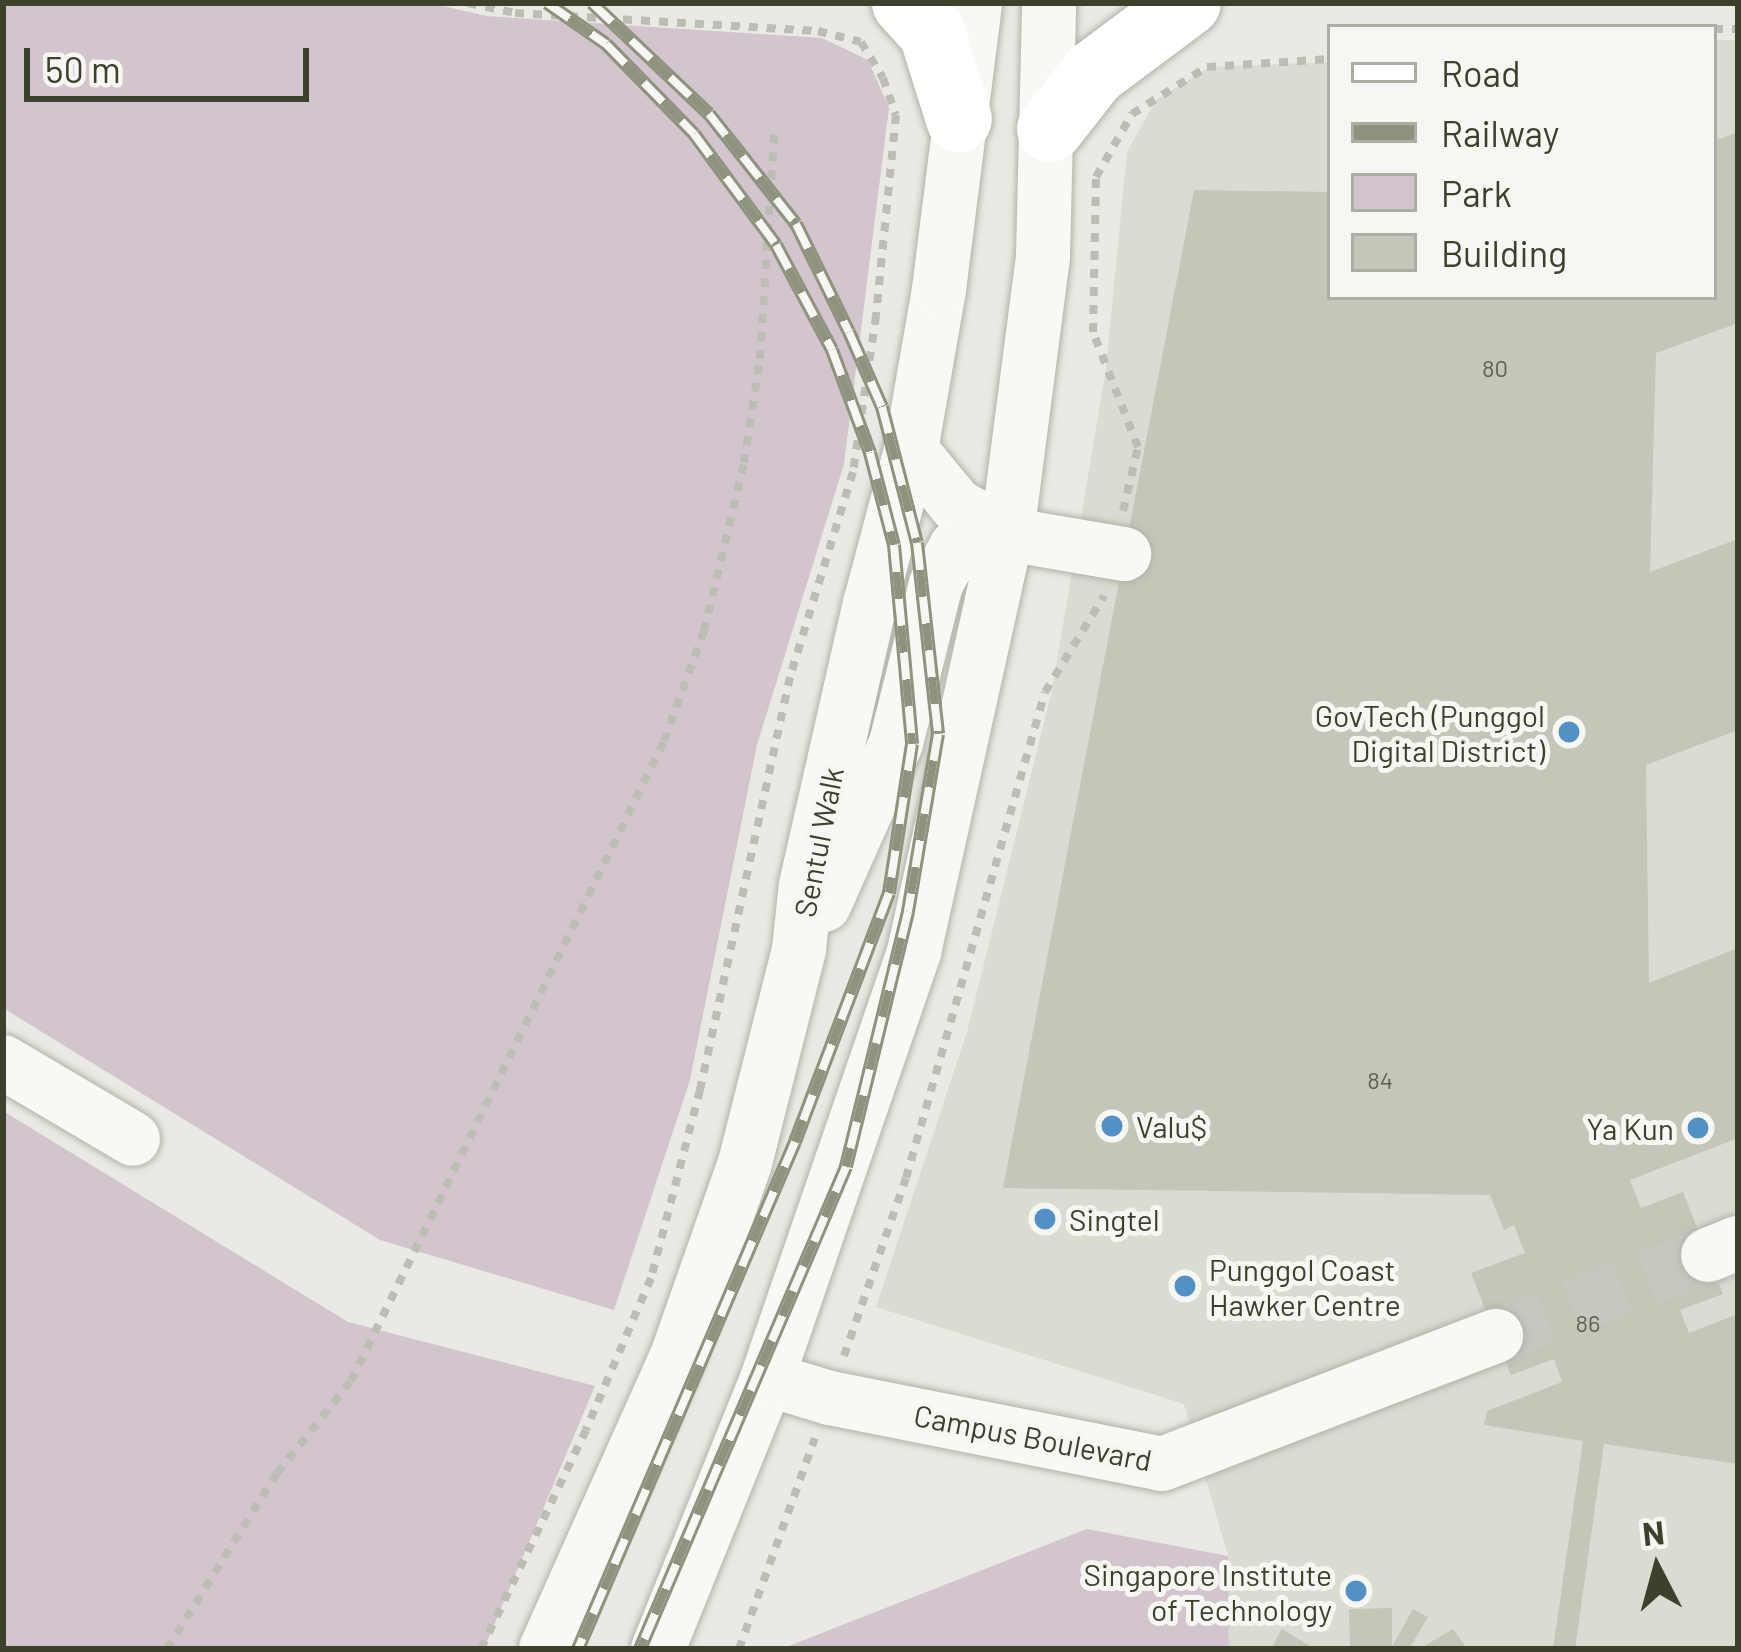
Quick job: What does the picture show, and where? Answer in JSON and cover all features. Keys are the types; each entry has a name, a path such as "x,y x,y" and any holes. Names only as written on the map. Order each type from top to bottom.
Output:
{"main road":[{"path":"1050,129 1094,73 1188,3"},
{"path":"883,22 932,33 959,119"}],"street":[{"name":"Sentul Walk","path":"546,1649 676,1359 745,1163 799,949 811,863 910,449 938,290 975,3"},
{"path":"658,1649 767,1379 914,952 1007,534 1043,256 1050,129 1049,3"},
{"path":"910,449 956,505 1007,534 1118,554"},
{"path":"799,949 839,878 896,743 935,584 956,547 1007,534"},
{"path":"3,1062 133,1139"},
{"name":"Campus Boulevard","path":"767,1379 830,1398 1162,1464 1496,1336"}],"path":[{"path":"468,3 515,13 818,31 883,22 883,78 896,115 876,316 853,472 790,677 700,1090 650,1278 586,1430 481,1649"},
{"path":"739,1649 907,1178 1045,692 1102,607 1118,554 1138,447 1094,332 1096,178 1132,115 1207,67 1327,59"},
{"path":"167,1649 277,1473 351,1381 664,741 704,631 744,463 760,359 774,134"}],"shaded area":[{"path":"1717,40 1738,40 1738,1649 1229,1649 1228,1556 1184,1404 876,1307 967,1032 1052,690 1106,369 1127,152 1156,100 1210,67 1327,62 1327,300 1717,300"}],"green space":[{"path":"3,3 430,3 487,16 822,38 868,60 889,108 844,464 757,745 690,1080 614,1310 380,1240 3,1008"},
{"path":"3,1111 348,1322 595,1386 484,1649 3,1649"},
{"path":"1087,1529 1228,1556 1229,1649 781,1649"}],"building":[{"path":"1738,132 1738,323 1656,353 1650,572 1738,539 1738,730 1646,765 1649,983 1738,948 1738,1138 1630,1180 1641,1208 1683,1192 1708,1255 1723,1294 1680,1310 1689,1333 1738,1314 1738,1464 1604,1444 1575,1649 1553,1649 1583,1441 1484,1425 1487,1411 1562,1382 1554,1359 1511,1375 1471,1273 1525,1253 1514,1225 1504,1230 1490,1195 1003,1188 1194,190 1327,192 1327,300 1717,300 1717,140"},
{"path":"1392,1608 1392,1647 1413,1609 1428,1617 1409,1649 1350,1649 1349,1609"},
{"path":"1282,1629 1315,1649 1271,1649"},
{"path":"1453,1629 1467,1649 1419,1649"}],"tunnel":[{"path":"1496,1336 1708,1255"}],"railway":[{"path":"547,3 606,44 694,134 776,245 832,350 870,453 894,545 912,744 889,893 795,1142 578,1649"},
{"path":"592,3 709,114 796,224 849,332 882,407 917,543 938,734 908,912 846,1167 640,1649"}],"place":[{"name":"GovTech (Punggol Digital District)","path":"1569,732"},
{"name":"Valu$","path":"1112,1126"},
{"name":"Ya Kun","path":"1698,1128"},
{"name":"Singtel","path":"1045,1219"},
{"name":"Punggol Coast Hawker Centre","path":"1185,1286"},
{"name":"Singapore Institute of Technology","path":"1356,1591"}]}
